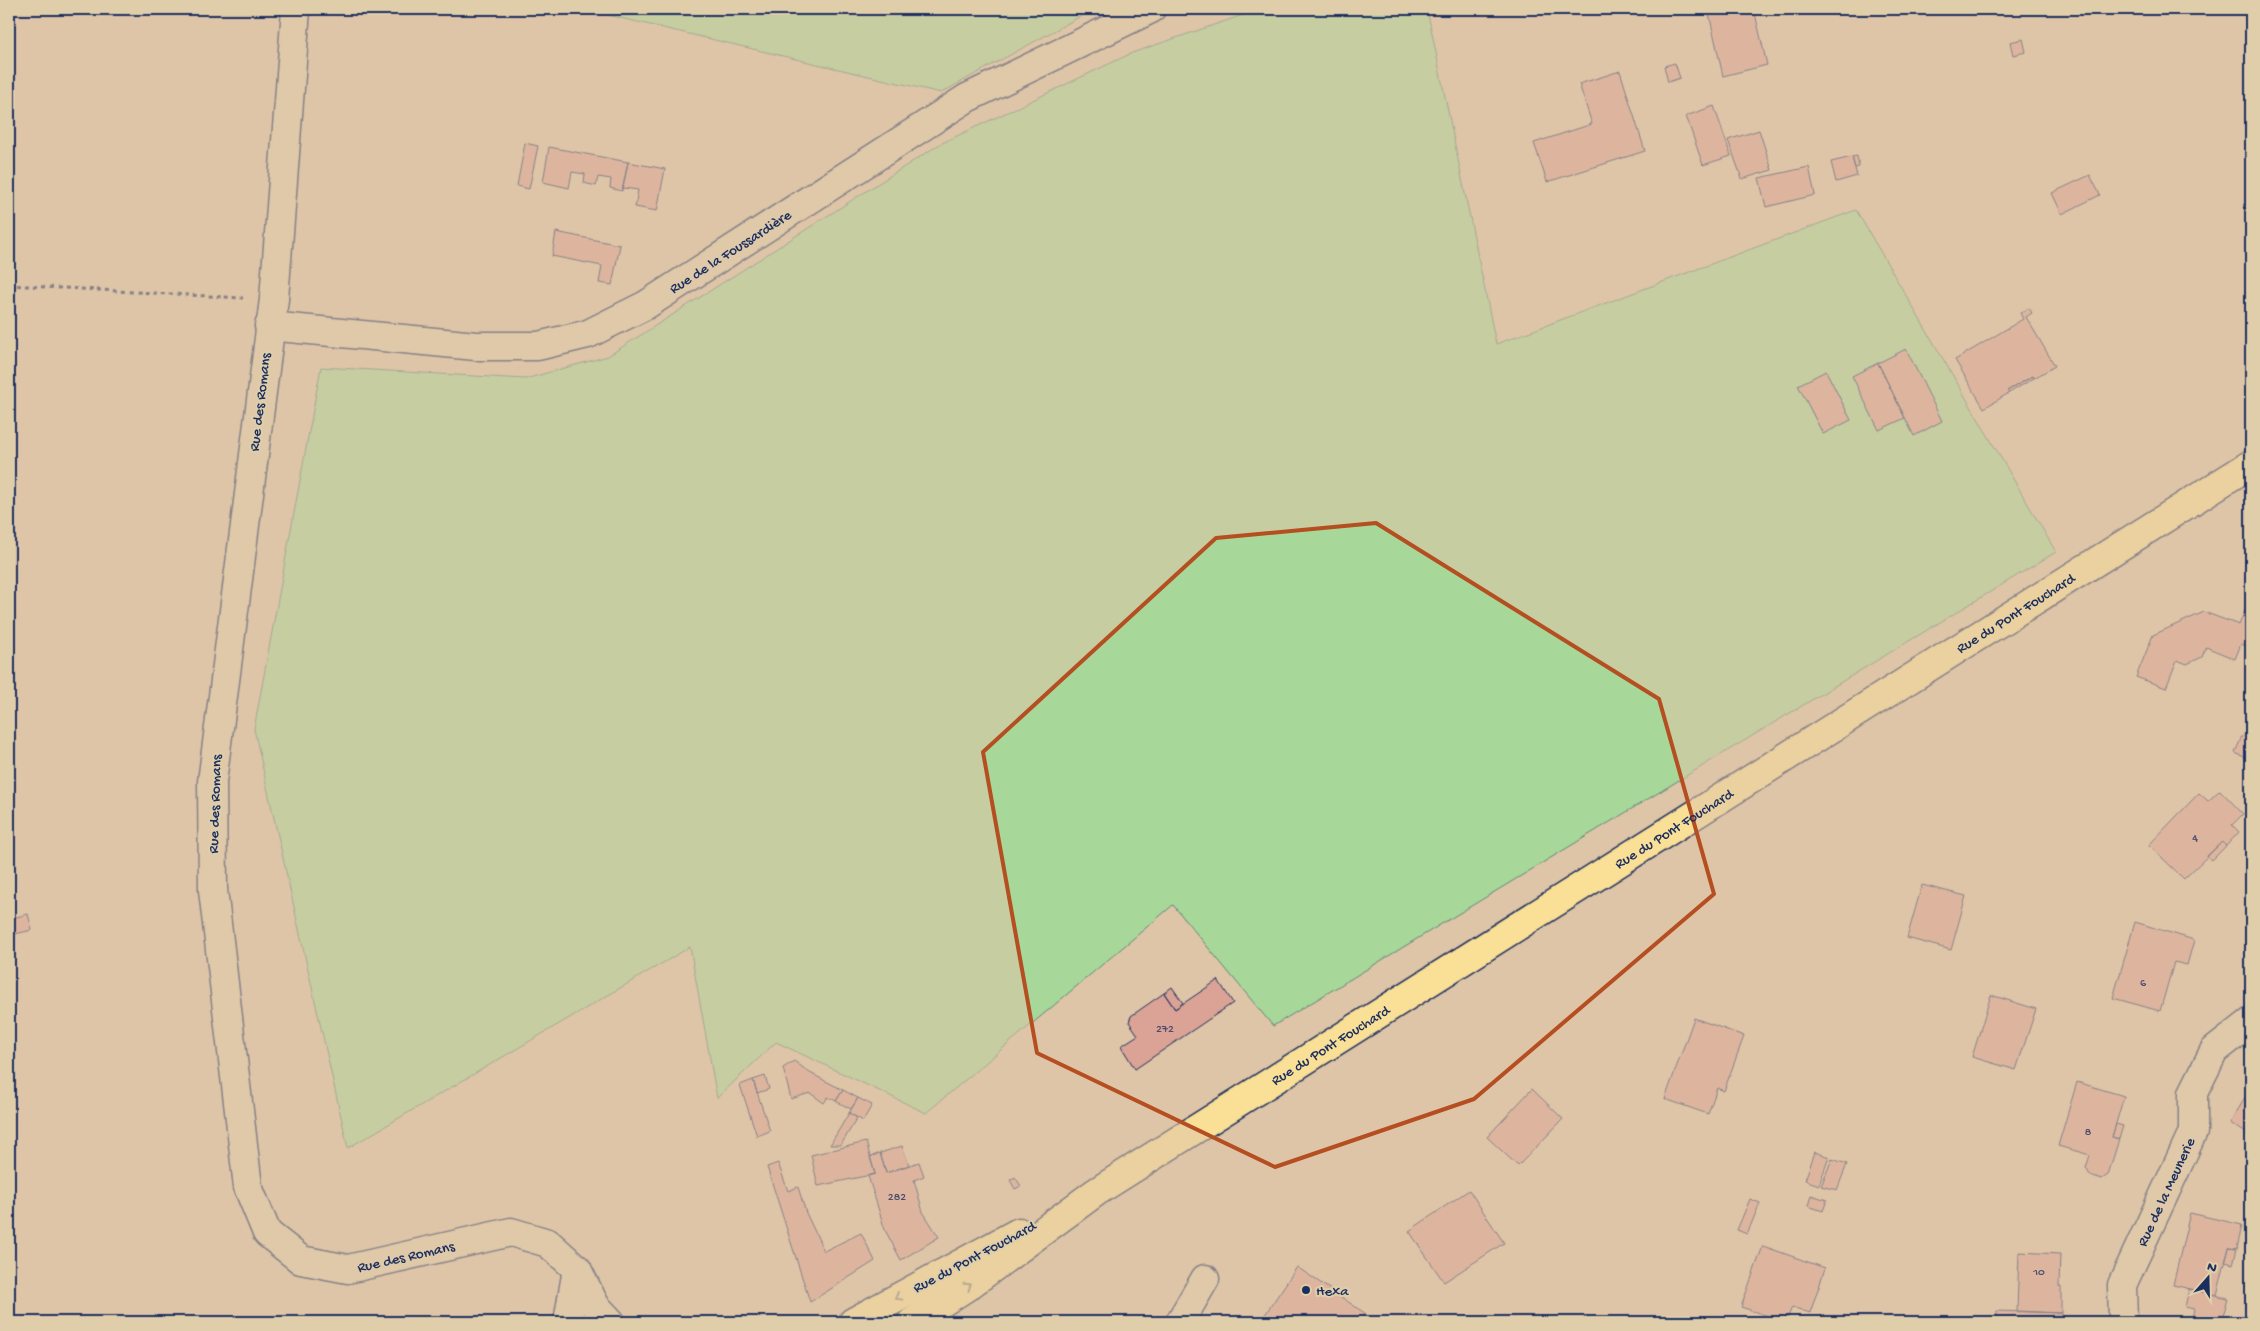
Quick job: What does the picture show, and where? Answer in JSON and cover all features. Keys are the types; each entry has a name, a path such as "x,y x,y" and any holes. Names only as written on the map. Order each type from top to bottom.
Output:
{"main road":[{"name":"Rue du Pont Fouchard","path":"912,1322 968,1286 1096,1192 2251,464"},
{"name":"Rue du Pont Fouchard","path":"853,1322 960,1263 1096,1192"}],"street":[{"name":"Rue des Romans","path":"296,9 274,299 269,326 212,782 212,890 248,1187 267,1233 301,1260 348,1269 511,1232 548,1243 577,1269 595,1305 610,1322"},
{"name":"Rue de la Foussardière","path":"269,326 476,346 538,346 588,334 646,305 967,98 1151,9"},
{"name":"Rue de la Meunerie","path":"2123,1322 2122,1285 2194,1132 2193,1093 2214,1051 2251,1022"},
{"path":"568,1322 577,1269"},
{"path":"1180,1322 1205,1279"}],"path":[{"path":"9,285 274,299"}],"highlighted area":[{"path":"1376,523 1659,699 1714,894 1474,1099 1275,1167 1037,1053 983,752 1216,538"}],"green space":[{"path":"582,9 1100,9 1081,16 941,93"},
{"path":"1269,9 1427,9 1496,344 1856,210 2056,552 1273,1026 1173,905 926,1113 776,1042 717,1098 690,947 348,1148 254,729 321,367 525,379 608,356 940,144 1132,53 1243,15"}],"building":[{"path":"1708,9 1754,9 1767,65 1723,76"},
{"path":"2023,39 2026,52 2013,55 2010,42"},
{"path":"1675,63 1680,78 1668,82 1664,66"},
{"path":"1620,71 1645,151 1547,182 1534,143 1592,124 1579,84"},
{"path":"1714,106 1731,156 1703,165 1686,116"},
{"path":"1759,130 1772,170 1742,179 1728,140"},
{"path":"525,143 538,146 529,189 517,186"},
{"path":"549,147 628,162 622,191 610,188 611,179 598,177 596,186 584,183 585,174 572,172 569,188 543,182"},
{"path":"1857,156 1859,167 1855,168 1852,157"},
{"path":"1852,157 1857,176 1836,182 1831,162"},
{"path":"628,162 665,169 657,211 635,207 638,190 623,188"},
{"path":"1809,167 1815,195 1766,207 1759,178"},
{"path":"2090,175 2100,195 2062,214 2052,193"},
{"path":"556,232 620,245 612,285 599,283 602,266 552,256"},
{"path":"2029,308 2032,313 2026,317 2055,366 2007,391 2009,393 1984,408 1955,360 2023,319 2020,313"},
{"path":"1906,349 1942,421 1914,436 1878,363"},
{"path":"1878,363 1905,418 1879,430 1852,376"},
{"path":"1826,371 1851,420 1823,434 1798,385"},
{"path":"2033,376 2034,378 2009,393 2007,391"},
{"path":"2251,595 2251,648 2241,644 2235,659 2206,647 2202,657 2187,664 2177,660 2166,688 2136,677 2153,635 2204,612 2239,625"},
{"path":"2242,736 2251,740 2249,759 2235,753"},
{"path":"2220,790 2243,814 2232,825 2239,832 2226,846 2222,842 2184,879 2149,845 2199,793 2208,801"},
{"path":"2222,842 2226,846 2212,860 2207,856"},
{"path":"1922,885 1966,896 1951,950 1907,938"},
{"path":"28,914 32,930 11,935 9,919"},
{"path":"2135,922 2194,940 2187,965 2174,962 2160,1011 2113,998"},
{"path":"1218,980 1233,1003 1135,1069 1121,1046 1138,1035 1129,1022 1131,1016 1164,993 1175,1009"},
{"path":"1172,987 1183,1003 1175,1009 1164,993"},
{"path":"1991,995 2036,1009 2016,1070 1972,1057"},
{"path":"1694,1018 1744,1036 1724,1091 1717,1088 1708,1114 1665,1099"},
{"path":"794,1061 810,1073 843,1090 836,1101 828,1097 824,1103 810,1093 791,1099 783,1068"},
{"path":"765,1076 769,1089 757,1093 753,1080"},
{"path":"753,1080 770,1131 757,1136 740,1085"},
{"path":"2077,1082 2124,1096 2112,1137 2119,1139 2108,1175 2102,1179 2090,1175 2086,1168 2090,1155 2058,1146"},
{"path":"2251,1088 2251,1140 2246,1137 2248,1134 2230,1123"},
{"path":"1532,1089 1563,1119 1518,1166 1487,1137"},
{"path":"843,1090 858,1098 851,1109 836,1101"},
{"path":"858,1098 872,1105 863,1121 849,1113"},
{"path":"849,1113 857,1118 841,1145 830,1145"},
{"path":"2116,1124 2123,1126 2119,1139 2112,1137"},
{"path":"866,1142 875,1174 818,1186 811,1155"},
{"path":"902,1146 909,1165 886,1173 880,1153"},
{"path":"1815,1152 1829,1157 1819,1185 1805,1180"},
{"path":"880,1153 886,1173 919,1162 924,1176 914,1180 923,1212 939,1237 901,1260 885,1230 868,1176 875,1174 870,1157"},
{"path":"1832,1159 1847,1164 1837,1190 1821,1186"},
{"path":"778,1163 788,1191 798,1187 806,1213 824,1251 861,1233 875,1261 810,1302 767,1167"},
{"path":"1015,1177 1021,1186 1015,1189 1010,1180"},
{"path":"1469,1190 1504,1243 1444,1282 1409,1231"},
{"path":"1811,1195 1827,1200 1823,1211 1808,1206"},
{"path":"1750,1199 1760,1203 1747,1234 1737,1230"},
{"path":"2190,1213 2242,1225 2237,1249 2229,1248 2217,1295 2173,1285"},
{"path":"1763,1246 1825,1268 1810,1313 1792,1307 1786,1322 1741,1307"},
{"path":"2229,1248 2237,1249 2233,1264 2225,1262"},
{"path":"2019,1252 2060,1254 2059,1287 2061,1287 2061,1313 2017,1311"},
{"name":"Hexa","path":"1297,1267 1366,1314 1360,1322 1260,1322"},
{"path":"2189,1289 2228,1298 2223,1316 2236,1319 2235,1322 2191,1322 2194,1309 2185,1307"},
{"path":"1997,1311 2061,1313 2060,1322 1997,1322"}],"place":[{"name":"Hexa","path":"1306,1290"}]}
